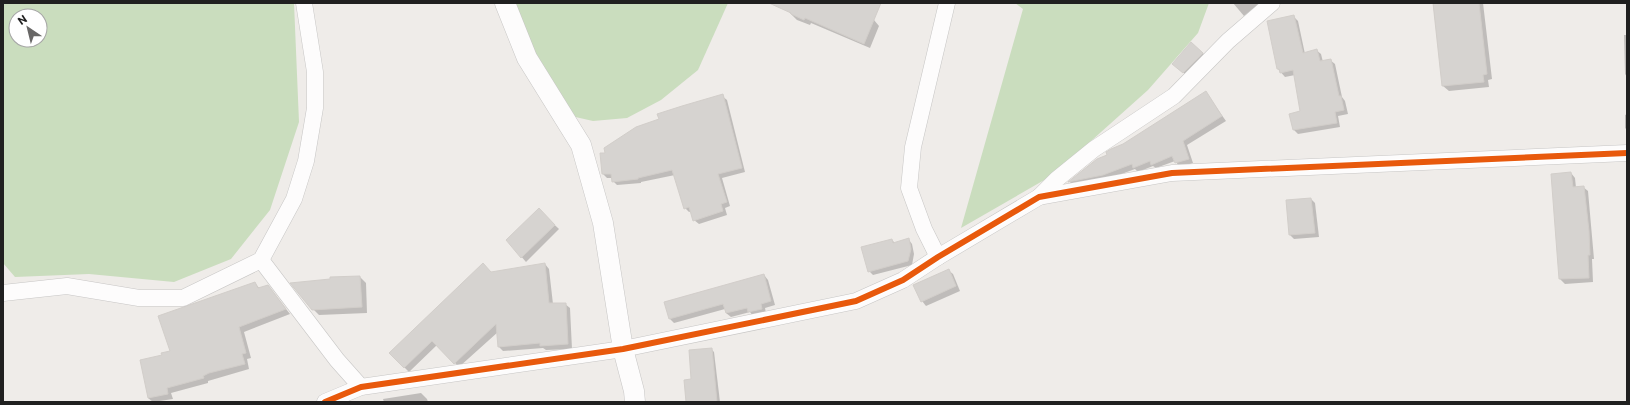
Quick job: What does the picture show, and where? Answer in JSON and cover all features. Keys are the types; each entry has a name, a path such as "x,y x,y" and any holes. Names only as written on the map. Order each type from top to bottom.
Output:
{"street":[{"path":"3,293 67,286 139,298 183,298 261,260 294,199 306,161 315,108 315,72 304,3"},
{"path":"505,3 527,58 581,145 603,223 624,348 634,391 635,402"},
{"path":"938,257 924,229 909,188 913,147 947,3"},
{"path":"325,402 361,387 624,348 856,301 904,280 938,257 1039,197 1057,179 1094,149 1174,96 1228,41 1272,3"},
{"path":"1039,197 1172,173 1627,154"},
{"path":"261,260 337,360 361,387"}],"green space":[{"path":"3,3 294,3 299,122 270,210 231,259 174,282 89,274 15,277 3,263"},
{"path":"509,3 728,3 698,70 661,100 627,118 593,121 571,116 511,11"},
{"path":"1015,3 1209,3 1198,33 1148,90 1053,175 961,228 1023,9"}],"building":[{"path":"769,3 881,3 864,44 805,18 804,20"},
{"path":"1433,3 1479,3 1487,74 1483,75 1484,82 1442,86"},
{"path":"1294,15 1303,53 1317,49 1320,61 1331,59 1339,96 1341,96 1344,110 1335,112 1337,123 1293,130 1289,114 1300,111 1293,70 1280,73 1279,69 1277,69 1267,21"},
{"path":"1191,42 1203,53 1183,73 1172,64"},
{"path":"1206,91 1222,116 1183,141 1189,159 1175,163 1172,156 1151,165 1150,161 1133,168 1132,164 1103,175 1068,182 1097,159 1107,155 1106,152 1123,144"},
{"path":"723,94 742,168 718,174 727,202 721,204 723,211 693,221 689,207 684,209 672,170 638,179 612,182 611,174 602,174 600,153 605,153 604,148 636,127 659,119 657,114"},
{"path":"1571,172 1573,187 1584,186 1589,231 1589,278 1559,279 1551,174"},
{"path":"1311,198 1315,233 1289,235 1286,200"},
{"path":"539,208 555,225 521,258 506,240"},
{"path":"909,238 911,249 908,261 868,272 861,247 892,239 893,243"},
{"path":"483,263 491,272 545,263 549,303 566,303 568,344 540,346 540,343 498,347 496,324 454,364 432,341 404,368 389,353"},
{"path":"949,269 956,286 921,302 913,285"},
{"path":"764,274 771,301 761,304 762,309 748,312 747,308 726,313 723,304 669,319 664,302"},
{"path":"360,276 362,307 312,310 290,283 330,279 330,277"},
{"path":"255,282 258,288 268,285 286,309 239,327 246,353 242,354 245,364 209,373 203,376 204,378 167,388 168,394 148,398 140,360 162,355 161,353 170,351 158,316"},
{"path":"712,348 717,402 686,402 684,380 691,379 689,350"}],"cycle path":[{"path":"325,402 361,387 623,349 856,301 903,280 938,257 1039,197 1172,173 1627,153"}]}
